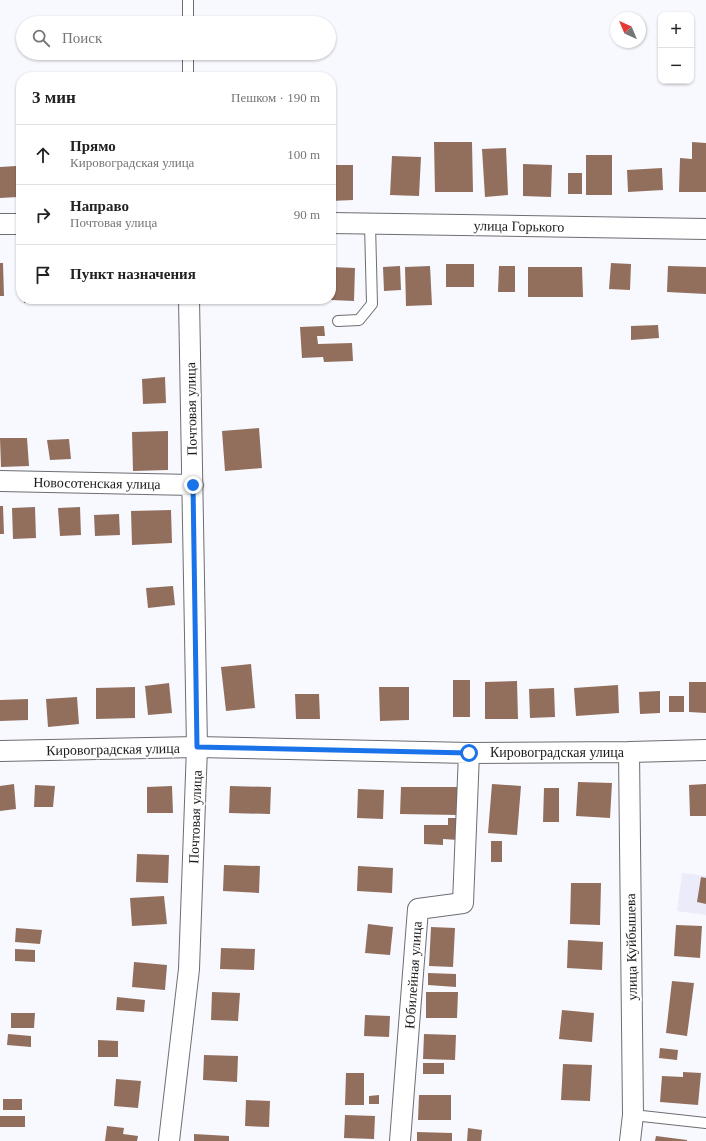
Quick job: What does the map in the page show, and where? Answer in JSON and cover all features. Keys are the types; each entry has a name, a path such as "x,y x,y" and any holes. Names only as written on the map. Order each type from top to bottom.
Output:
{"street":[{"name":"улица Горького","path":"336,223 706,229"},
{"path":"0,224 16,224"},
{"name":"Почтовая улица","path":"170,1141 189,969 197,747 189,304"},
{"name":"Новосотенская улица","path":"0,481 193,485"},
{"name":"Кировоградская улица","path":"0,751 197,747 469,753 706,750"},
{"name":"улица Куйбышева","path":"629,752 632,1116 630,1141"},
{"name":"Юбилейная улица","path":"400,1141 418,909 463,903 469,753"}],"lane":[{"path":"188,0 188,16"},
{"path":"188,60 188,72"},
{"path":"338,321 359,320 372,304 370,224"},
{"path":"632,1116 706,1123"}],"shaded area":[{"path":"682,873 706,876 706,915 677,911"}],"building":[{"path":"434,142 472,142 473,192 435,192"},
{"path":"692,142 706,143 706,192 679,192 680,158 692,159"},
{"path":"506,148 508,195 485,197 482,149"},
{"path":"586,155 612,155 612,195 586,195"},
{"path":"392,156 421,157 419,196 390,195"},
{"path":"523,164 552,165 551,197 523,196"},
{"path":"336,165 353,165 353,200 336,201"},
{"path":"16,166 16,197 0,198 0,167"},
{"path":"662,168 663,190 628,192 627,170"},
{"path":"568,173 582,173 582,194 568,194"},
{"path":"0,263 3,263 4,296 0,296"},
{"path":"611,263 631,264 630,290 609,289"},
{"path":"446,264 474,264 474,287 446,287"},
{"path":"400,266 401,290 384,291 383,267"},
{"path":"430,266 432,305 406,306 405,267"},
{"path":"499,266 515,266 515,292 498,292"},
{"path":"668,266 706,267 706,294 667,292"},
{"path":"336,267 355,268 354,301 336,300"},
{"path":"528,267 582,267 583,297 528,297"},
{"path":"658,325 659,338 631,340 631,326"},
{"path":"324,326 325,336 317,336 318,344 352,343 353,361 324,362 323,357 302,358 300,327"},
{"path":"165,377 166,403 143,404 142,379"},
{"path":"259,428 262,468 225,471 222,431"},
{"path":"168,431 168,470 133,471 132,432"},
{"path":"0,438 27,438 29,466 1,467"},
{"path":"69,439 71,459 50,460 47,440"},
{"path":"0,506 3,506 4,534 0,534"},
{"path":"35,507 36,538 13,539 12,508"},
{"path":"80,507 81,535 60,536 58,508"},
{"path":"171,510 172,543 132,545 131,511"},
{"path":"119,514 120,535 95,536 94,515"},
{"path":"173,586 175,605 148,608 146,588"},
{"path":"251,664 255,708 226,711 221,667"},
{"path":"453,680 470,680 470,717 453,717"},
{"path":"517,681 518,719 485,719 485,682"},
{"path":"689,682 706,682 706,713 689,712"},
{"path":"169,683 172,713 148,715 145,686"},
{"path":"618,685 619,713 576,716 574,688"},
{"path":"135,687 135,718 96,719 96,688"},
{"path":"379,687 409,687 409,720 380,721"},
{"path":"554,688 555,717 530,718 529,689"},
{"path":"660,691 660,713 640,714 639,692"},
{"path":"295,694 319,694 320,719 296,719"},
{"path":"669,696 684,696 684,712 669,712"},
{"path":"77,697 79,724 48,727 46,699"},
{"path":"28,699 28,720 0,721 0,700"},
{"path":"578,782 612,783 610,818 576,816"},
{"path":"14,784 16,809 0,811 0,786"},
{"path":"492,784 521,786 517,835 488,833"},
{"path":"706,784 706,816 690,816 689,785"},
{"path":"35,785 55,786 53,807 34,807"},
{"path":"172,786 173,813 147,813 147,787"},
{"path":"230,786 271,787 270,814 229,813"},
{"path":"401,787 457,787 457,815 400,814"},
{"path":"544,788 559,788 559,822 543,822"},
{"path":"358,789 384,790 383,819 357,818"},
{"path":"448,818 459,818 458,840 443,839 443,845 424,844 424,825 448,825"},
{"path":"491,841 502,841 502,862 491,862"},
{"path":"137,854 169,855 168,883 136,882"},
{"path":"224,865 260,866 259,893 223,891"},
{"path":"358,866 393,868 392,893 357,891"},
{"path":"701,877 706,878 706,904 697,902"},
{"path":"571,883 601,883 600,925 570,924"},
{"path":"164,896 167,924 132,926 130,898"},
{"path":"368,924 393,927 390,955 365,953"},
{"path":"676,925 702,926 700,958 674,956"},
{"path":"431,927 455,928 453,967 429,966"},
{"path":"16,928 42,930 40,944 15,942"},
{"path":"568,940 603,942 602,970 567,968"},
{"path":"221,948 255,949 254,970 220,969"},
{"path":"15,949 35,950 35,962 15,961"},
{"path":"134,962 167,965 165,990 132,987"},
{"path":"428,973 456,974 456,987 428,985"},
{"path":"672,981 694,983 687,1036 666,1033"},
{"path":"212,992 240,993 238,1021 211,1020"},
{"path":"426,992 458,992 457,1018 426,1018"},
{"path":"117,997 145,1000 144,1012 116,1010"},
{"path":"562,1010 594,1013 592,1042 559,1039"},
{"path":"11,1013 35,1013 34,1028 11,1028"},
{"path":"365,1015 390,1016 389,1037 364,1036"},
{"path":"8,1034 31,1036 31,1047 7,1045"},
{"path":"424,1034 456,1035 455,1060 423,1059"},
{"path":"98,1040 118,1041 118,1057 98,1057"},
{"path":"660,1048 678,1050 677,1060 659,1058"},
{"path":"204,1055 238,1056 237,1082 203,1080"},
{"path":"423,1063 444,1063 444,1074 423,1074"},
{"path":"563,1064 592,1065 590,1101 561,1100"},
{"path":"683,1072 701,1073 698,1105 660,1102 662,1076 683,1077"},
{"path":"346,1073 364,1073 364,1105 345,1105"},
{"path":"116,1079 141,1081 138,1108 114,1106"},
{"path":"379,1095 379,1104 369,1104 369,1096"},
{"path":"419,1095 451,1095 451,1120 418,1120"},
{"path":"3,1099 22,1099 22,1110 3,1110"},
{"path":"246,1100 270,1101 269,1127 245,1126"},
{"path":"345,1115 375,1116 374,1139 344,1138"},
{"path":"0,1116 25,1116 25,1127 0,1127"},
{"path":"107,1126 124,1128 123,1134 138,1136 137,1141 105,1141"},
{"path":"468,1128 482,1130 481,1141 467,1141"},
{"path":"417,1132 452,1133 452,1141 417,1141"},
{"path":"194,1134 229,1136 229,1141 194,1141"},
{"path":"656,1136 687,1140 687,1141 655,1141"}],"route":[{"path":"193,485 197,747 469,753"}]}
